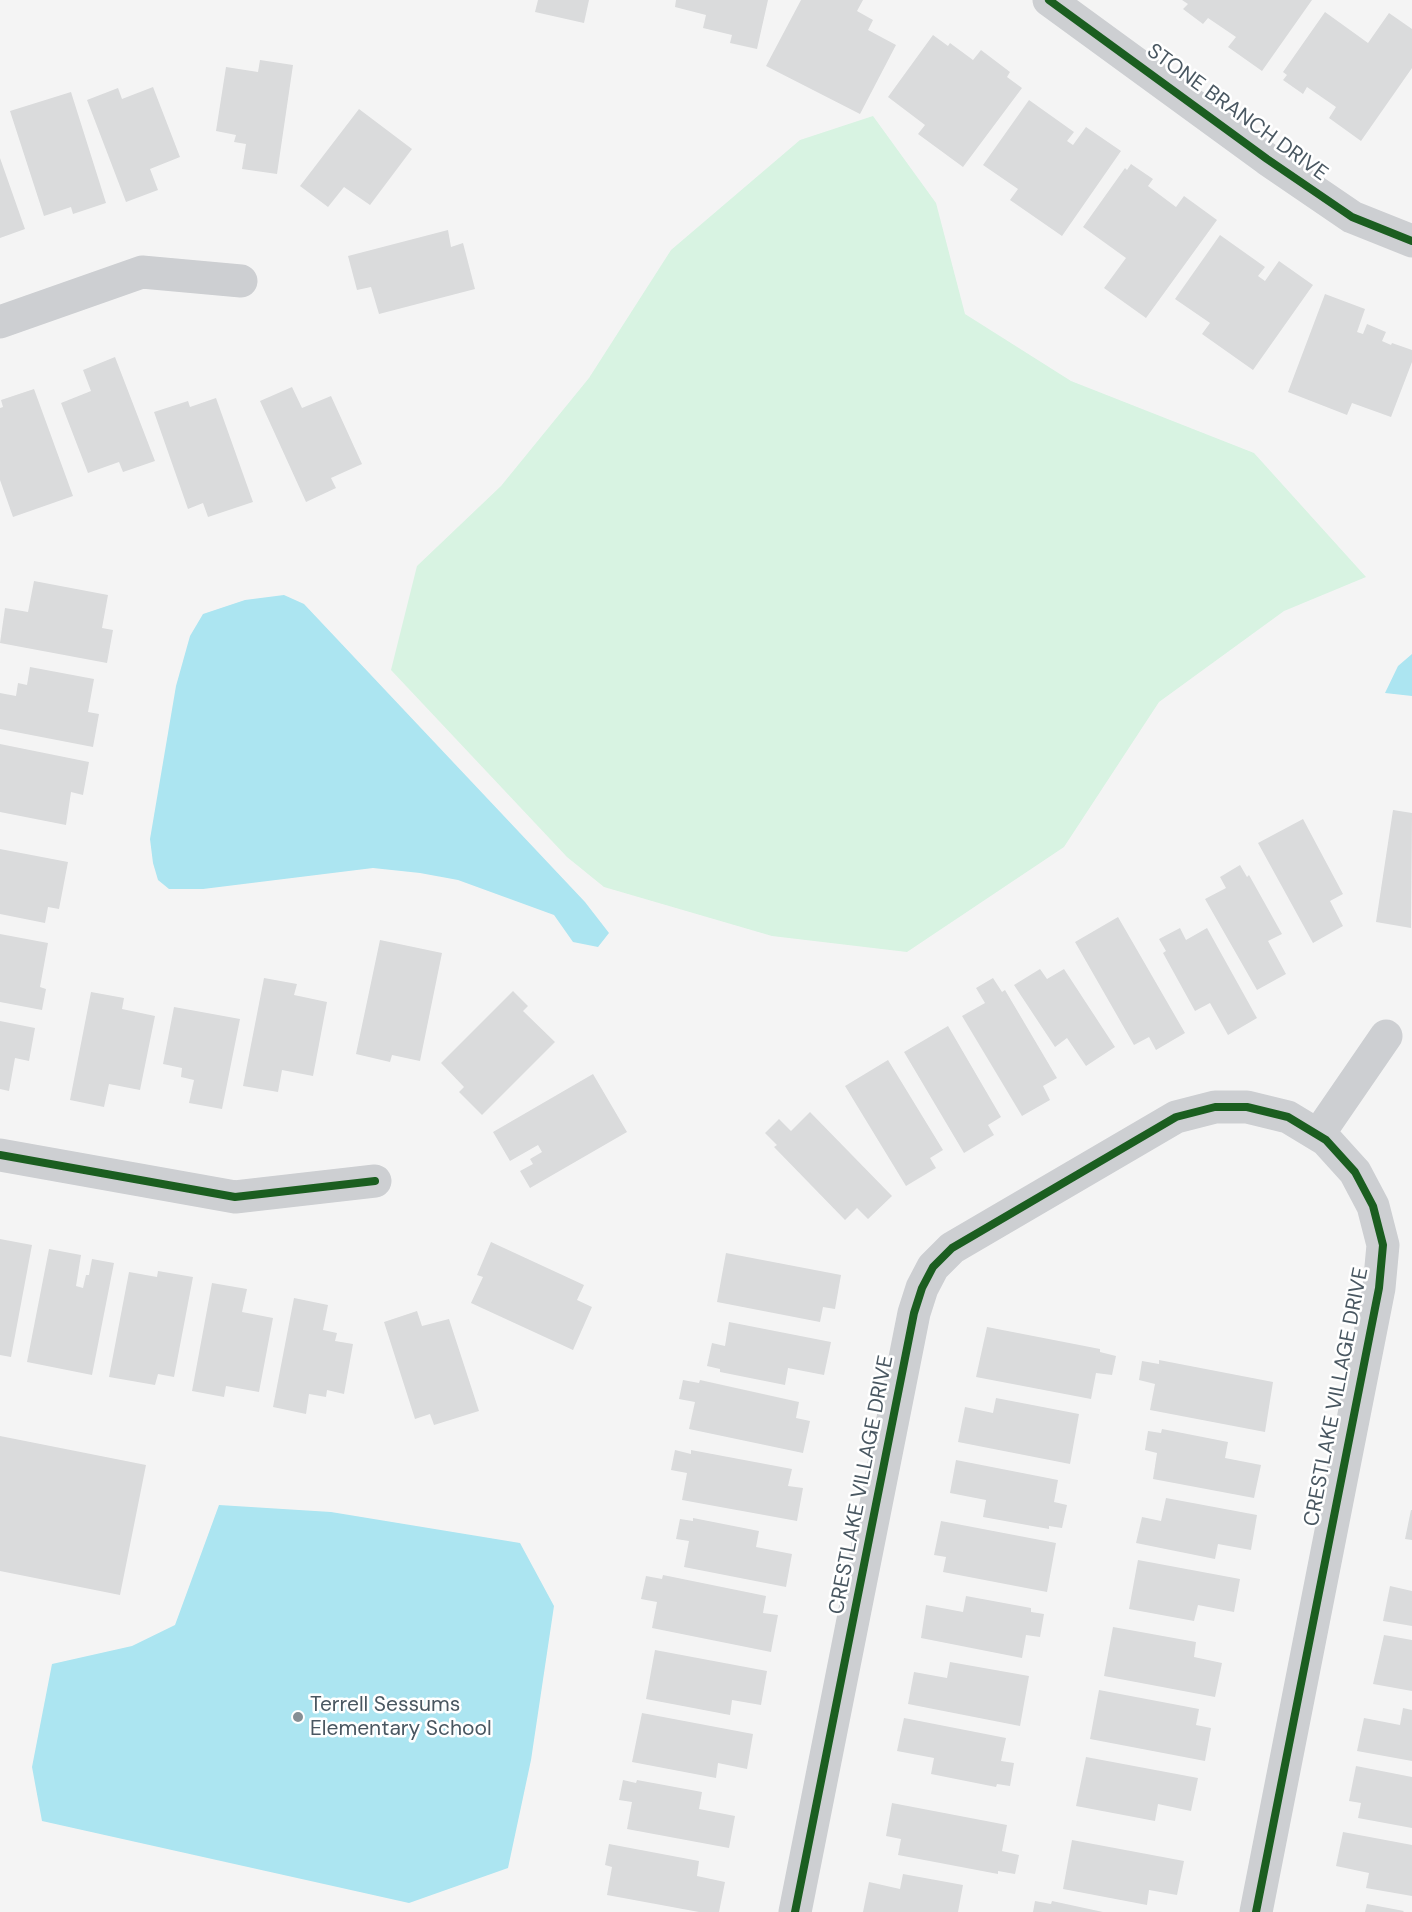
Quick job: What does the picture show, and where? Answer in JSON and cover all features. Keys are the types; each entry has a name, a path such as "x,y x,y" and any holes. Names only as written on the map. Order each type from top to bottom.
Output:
{"street":[{"name":"STONE BRANCH DRIVE","path":"1049,0 1352,218 1412,241"},
{"path":"0,322 142,272 241,281"},
{"path":"1318,1135 1386,1036"},
{"name":"CRESTLAKE VILLAGE DRIVE","path":"795,1912 914,1313 922,1287 933,1267 952,1248 1176,1117 1215,1107 1247,1107 1288,1117 1326,1140 1355,1172 1373,1206 1383,1245 1379,1288 1256,1912"},
{"path":"0,1155 235,1197 375,1181"}],"green space":[{"path":"873,116 936,203 965,314 1071,381 1254,453 1366,577 1284,611 1159,702 1064,847 907,952 772,936 604,887 567,857 391,670 417,566 501,486 589,378 671,250 800,140"}],"water":[{"path":"284,595 304,604 585,902 609,933 598,947 573,942 554,915 458,880 420,873 373,868 203,889 169,889 158,880 150,839 176,686 190,636 203,614 245,600"},
{"path":"1412,654 1412,696 1385,693 1398,666"},
{"path":"219,1505 331,1512 520,1543 554,1606 531,1760 508,1868 409,1903 42,1821 32,1767 52,1664 132,1646 175,1625"}],"building":[{"path":"538,0 589,0 584,23 535,12"},
{"path":"676,0 768,0 757,49 730,43 732,35 703,28 706,15 675,7"},
{"path":"801,0 863,0 857,11 873,20 868,30 896,45 860,114 766,66"},
{"path":"1182,0 1312,0 1262,71 1228,47 1236,37 1208,18 1203,24 1183,9 1188,4"},
{"path":"1325,12 1368,43 1389,13 1412,29 1412,68 1361,141 1329,118 1336,107 1307,87 1303,94 1283,80 1287,75 1283,72"},
{"path":"933,35 948,46 950,43 973,60 981,50 1010,72 1007,77 1022,88 963,167 918,134 925,125 888,97"},
{"path":"260,60 293,65 277,174 242,169 246,144 234,142 236,135 216,131 226,67 258,72"},
{"path":"153,87 180,157 150,169 158,190 126,202 87,100 118,88 122,99"},
{"path":"71,92 106,203 73,214 71,207 44,216 10,111"},
{"path":"1029,100 1074,132 1067,141 1073,145 1086,127 1121,151 1062,236 1010,200 1018,189 983,165"},
{"path":"359,109 412,149 370,205 344,187 328,207 300,186"},
{"path":"0,158 25,229 0,238"},
{"path":"1131,164 1153,179 1148,186 1176,207 1184,196 1217,220 1146,318 1104,288 1126,258 1083,227 1125,168 1127,170"},
{"path":"448,230 451,247 463,243 475,289 379,314 371,287 357,290 348,256"},
{"path":"1220,235 1265,267 1258,276 1265,281 1279,261 1313,285 1253,370 1202,334 1210,323 1175,299"},
{"path":"1325,294 1365,309 1357,332 1363,334 1367,324 1386,332 1382,341 1412,350 1412,362 1391,417 1352,403 1347,415 1288,392"},
{"path":"115,357 155,461 123,472 119,462 88,473 61,403 91,391 83,370"},
{"path":"292,387 302,408 331,396 362,464 331,478 336,488 306,502 260,401"},
{"path":"34,389 73,496 13,517 0,480 0,408 3,407 1,400"},
{"path":"216,398 253,502 208,517 203,503 188,509 154,412 188,401 190,407"},
{"path":"34,581 108,595 102,628 113,630 107,663 0,643 5,608 28,612"},
{"path":"30,667 94,679 88,712 99,714 93,747 0,729 0,693 16,696 18,683 27,685"},
{"path":"0,744 89,762 83,795 71,792 66,825 0,812"},
{"path":"1393,810 1412,813 1411,928 1376,922"},
{"path":"1303,819 1343,894 1330,901 1343,926 1313,943 1258,843"},
{"path":"0,849 68,862 59,909 48,907 45,923 0,914"},
{"path":"1240,865 1247,877 1249,875 1282,934 1268,941 1286,974 1257,990 1205,899 1226,888 1220,877"},
{"path":"1118,917 1185,1033 1156,1050 1149,1037 1134,1045 1075,942"},
{"path":"1180,928 1186,940 1207,928 1257,1018 1228,1035 1210,1003 1195,1011 1163,953 1166,951 1159,939"},
{"path":"0,934 48,943 40,987 46,989 42,1010 0,1002"},
{"path":"380,940 442,953 420,1061 392,1055 390,1062 356,1054"},
{"path":"1040,969 1047,979 1064,969 1115,1047 1086,1066 1067,1038 1055,1047 1014,985"},
{"path":"264,978 297,984 294,995 327,1002 313,1076 282,1070 278,1092 243,1086"},
{"path":"993,978 1002,992 1005,990 1057,1078 1043,1086 1050,1100 1022,1116 962,1016 985,1003 976,988"},
{"path":"513,991 528,1006 523,1011 555,1042 482,1115 459,1092 464,1087 441,1063"},
{"path":"91,992 124,998 122,1009 155,1016 140,1090 109,1084 104,1107 70,1100"},
{"path":"174,1007 240,1019 222,1109 189,1103 194,1080 181,1077 182,1068 163,1064"},
{"path":"0,1021 35,1028 29,1061 15,1058 9,1091 0,1089"},
{"path":"948,1026 1001,1117 988,1125 994,1135 964,1153 904,1052"},
{"path":"888,1060 943,1150 930,1158 936,1168 906,1186 845,1086"},
{"path":"593,1074 627,1132 530,1188 520,1171 533,1164 530,1159 542,1152 538,1145 510,1161 493,1132"},
{"path":"810,1112 892,1196 868,1219 857,1208 845,1220 774,1147 777,1145 765,1133 779,1119 791,1131"},
{"path":"0,1239 32,1245 11,1357 0,1355"},
{"path":"491,1242 584,1285 577,1300 592,1307 573,1350 471,1303 483,1277 477,1275"},
{"path":"49,1249 81,1255 76,1286 83,1288 86,1275 89,1275 92,1259 114,1263 92,1375 27,1362"},
{"path":"726,1253 841,1275 835,1309 823,1307 820,1322 717,1302"},
{"path":"158,1271 193,1277 174,1377 158,1374 155,1385 109,1377 129,1272 157,1277"},
{"path":"212,1283 247,1289 242,1312 273,1318 259,1392 226,1386 224,1397 192,1391"},
{"path":"294,1298 328,1305 323,1330 337,1333 335,1341 353,1344 344,1394 327,1390 326,1397 309,1394 306,1414 273,1407"},
{"path":"417,1311 422,1326 449,1319 479,1411 434,1425 430,1414 415,1419 384,1322"},
{"path":"729,1322 831,1342 824,1375 788,1368 785,1385 720,1372 720,1369 707,1366 712,1343 725,1346"},
{"path":"987,1327 1100,1349 1100,1352 1116,1356 1112,1375 1096,1373 1091,1399 976,1377"},
{"path":"1159,1360 1273,1382 1265,1432 1150,1410 1155,1384 1139,1380 1142,1361 1159,1364"},
{"path":"683,1380 699,1383 700,1380 799,1402 796,1418 810,1421 803,1453 689,1429 695,1402 679,1399"},
{"path":"996,1398 1079,1414 1070,1464 958,1442 965,1407 993,1413"},
{"path":"1162,1429 1228,1442 1225,1458 1261,1465 1254,1498 1153,1479 1157,1453 1145,1450 1148,1431 1161,1433"},
{"path":"0,1436 146,1465 120,1595 0,1571"},
{"path":"675,1450 691,1454 691,1450 792,1469 788,1486 803,1488 797,1521 682,1500 687,1473 671,1470"},
{"path":"956,1460 1058,1480 1054,1502 1067,1505 1062,1528 1049,1526 1049,1529 983,1517 986,1500 950,1493"},
{"path":"1166,1498 1257,1515 1251,1550 1218,1544 1215,1559 1136,1543 1142,1517 1161,1521"},
{"path":"1412,1510 1412,1540 1405,1539"},
{"path":"693,1518 759,1531 756,1547 792,1554 786,1587 684,1567 689,1541 676,1539 680,1519 693,1521"},
{"path":"941,1521 1056,1543 1047,1592 943,1572 946,1557 934,1555"},
{"path":"1138,1560 1240,1579 1234,1612 1198,1605 1194,1621 1129,1609"},
{"path":"663,1575 766,1596 763,1613 778,1615 771,1652 652,1628 657,1602 641,1599 646,1576 662,1579"},
{"path":"1390,1586 1412,1591 1412,1626 1383,1621"},
{"path":"966,1596 1031,1608 1031,1612 1044,1614 1040,1637 1026,1635 1022,1658 921,1638 926,1605 963,1612"},
{"path":"1113,1627 1196,1642 1194,1657 1222,1663 1215,1697 1104,1676"},
{"path":"1384,1635 1412,1640 1412,1691 1373,1684"},
{"path":"655,1650 767,1671 761,1705 732,1700 730,1715 646,1699"},
{"path":"950,1662 1029,1676 1020,1726 908,1704 914,1672 947,1678"},
{"path":"1099,1690 1199,1709 1196,1725 1211,1728 1205,1761 1090,1739"},
{"path":"1403,1708 1412,1710 1412,1761 1357,1751 1364,1718 1400,1725"},
{"path":"642,1713 753,1734 747,1769 718,1763 716,1778 632,1762"},
{"path":"904,1718 1006,1738 1001,1761 1014,1763 1010,1786 997,1784 996,1787 931,1774 934,1758 897,1751"},
{"path":"1086,1757 1198,1778 1191,1811 1158,1804 1155,1821 1076,1806"},
{"path":"1356,1766 1412,1777 1412,1828 1358,1818 1361,1803 1349,1801"},
{"path":"623,1780 636,1783 637,1780 702,1792 699,1809 735,1816 729,1848 627,1829 632,1802 619,1800"},
{"path":"892,1803 1007,1825 1002,1851 1019,1855 1015,1874 998,1871 998,1874 898,1855 901,1839 886,1836"},
{"path":"1343,1832 1412,1845 1412,1896 1366,1888 1369,1873 1336,1866"},
{"path":"1072,1840 1184,1861 1177,1895 1149,1890 1147,1905 1063,1889"},
{"path":"609,1844 699,1861 697,1876 725,1882 719,1912 699,1912 607,1895 612,1867 605,1865"},
{"path":"903,1874 963,1885 958,1912 863,1912 869,1882 900,1889"},
{"path":"1035,1901 1051,1904 1052,1901 1103,1912 1033,1912"},
{"path":"1367,1904 1404,1911 1365,1912"}],"cycle path":[{"path":"1049,0 1267,159 1352,217 1412,241"},
{"path":"795,1912 914,1313 922,1288 933,1267 952,1248 1176,1117 1215,1107 1247,1107 1288,1117 1326,1140 1355,1172 1373,1206 1383,1245 1379,1288 1256,1912"},
{"path":"0,1155 235,1197 375,1181"}],"place":[{"name":"Terrell Sessums Elementary School","path":"298,1717"}]}
